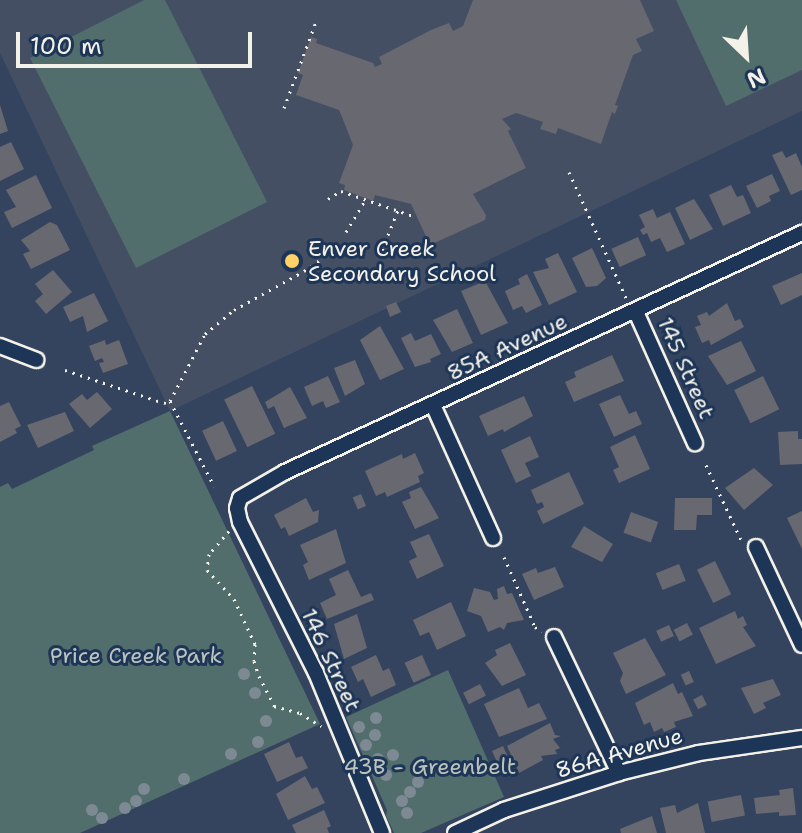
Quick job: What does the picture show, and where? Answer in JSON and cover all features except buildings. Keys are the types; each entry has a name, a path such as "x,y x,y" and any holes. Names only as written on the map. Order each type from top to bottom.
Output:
{"street":[{"name":"85A Avenue","path":"237,508 244,494 261,484 433,405 632,306 802,233"},
{"name":"145 Street","path":"632,306 695,443"},
{"path":"0,346 36,360"},
{"path":"433,405 493,538"},
{"name":"146 Street","path":"237,508 240,522 316,673 382,833"},
{"path":"756,547 802,645"},
{"path":"554,637 619,773"},
{"name":"86A Avenue","path":"455,833 504,810 619,773 699,753 802,738"}],"path":[{"path":"284,108 317,19"},
{"path":"569,172 632,306"},
{"path":"328,199 341,191 413,216"},
{"path":"346,232 365,200"},
{"path":"382,250 400,205"},
{"path":"65,370 164,403 170,401 205,334 234,310 304,271 337,248"},
{"path":"170,401 214,486"},
{"path":"706,465 741,543 756,547"},
{"path":"230,529 209,554 207,570 234,599 255,644 254,661 274,706 300,713 323,730"},
{"path":"504,557 535,627 554,637"}],"shaded area":[{"name":"Enver Creek Secondary School","path":"0,0 802,0 802,111 170,411 0,53"}],"green space":[{"path":"144,0 165,0 267,202 136,268 30,58"},
{"path":"676,0 802,0 802,70 726,106"},
{"name":"Price Creek Park","path":"170,411 320,724 80,833 0,833 0,487 8,483 12,489 94,450 92,446"},
{"name":"43B - Greenbelt","path":"448,670 504,797 421,833 394,833 346,717"}],"place":[{"name":"Enver Creek Secondary School","path":"292,261"}]}
